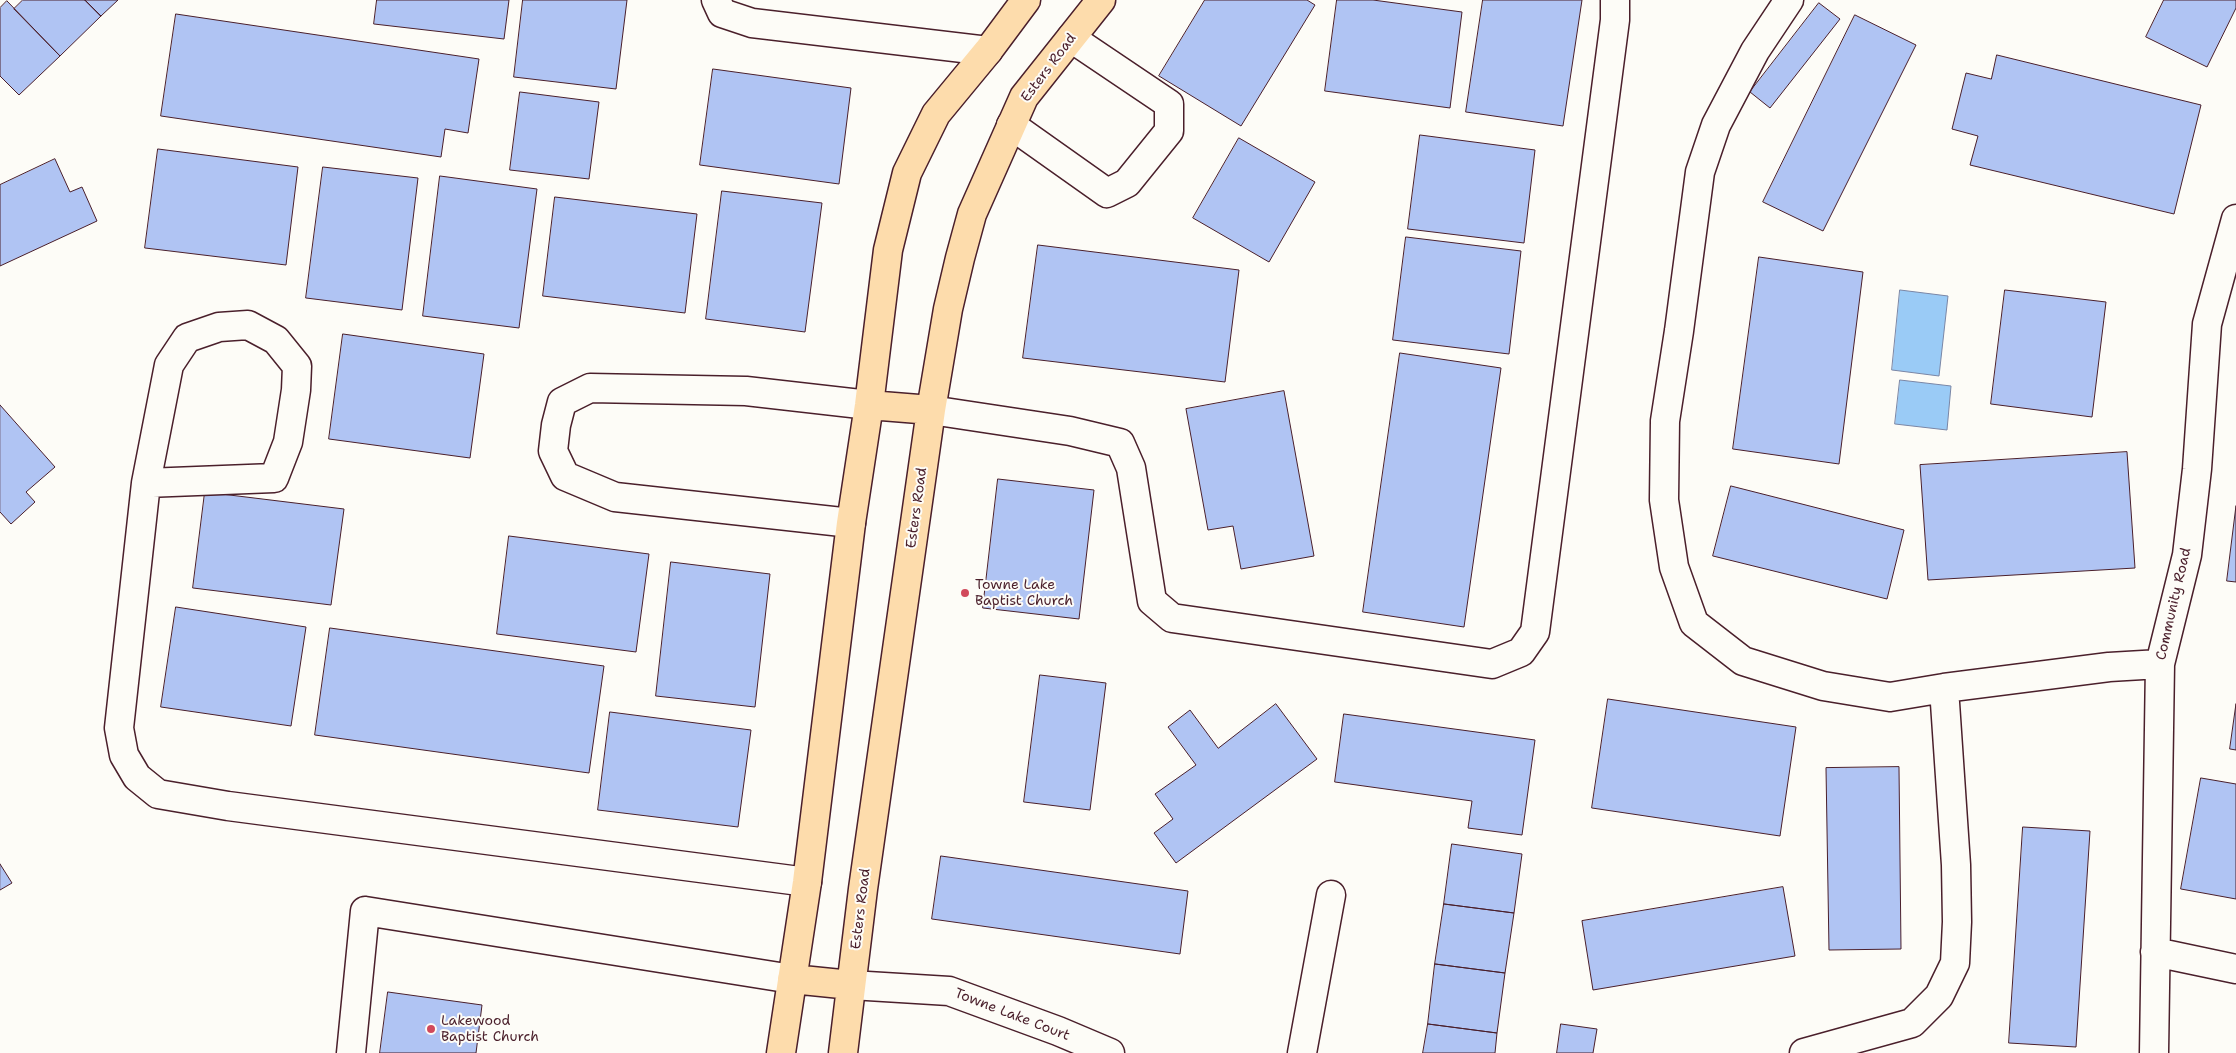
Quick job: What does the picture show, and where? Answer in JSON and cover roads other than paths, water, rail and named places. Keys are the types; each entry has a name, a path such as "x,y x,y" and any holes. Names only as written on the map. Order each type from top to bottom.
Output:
{"main road":[{"path":"781,1053 806,882 851,523 869,405 888,250 907,172 936,114 988,51 1026,0"},
{"name":"Esters Road","path":"843,1053 931,410 948,309 960,258 972,214 1024,97 1101,0"},
{"path":"869,405 931,410"},
{"path":"792,979 851,985"}],"lane":[{"path":"716,0 722,13 752,23 988,51"},
{"path":"931,410 1070,431 1120,443 1131,468 1152,600 1172,618 1492,664 1521,652 1535,632 1615,20 1615,0"},
{"path":"1789,0 1755,51 1716,125 1700,172 1665,421 1664,500 1674,567 1694,622 1742,662 1823,686 1890,697 1944,688 2109,667 2160,664"},
{"path":"1011,125 1107,193 1127,183 1169,131 1169,104 1071,38"},
{"name":"Community Road","path":"2154,1053 2160,664 2187,555 2197,469 2206,324 2236,220"},
{"path":"146,483 274,478 288,442 296,390 297,366 276,340 248,325 219,327 187,338 169,365 146,483 119,728 124,754 137,777 158,794 228,806 806,882"},
{"path":"851,523 615,497 565,476 553,451 556,425 562,402 590,388 746,391 869,405"},
{"path":"1804,1053 1912,1023 1940,996 1955,963 1957,922 1956,865 1944,688"},
{"path":"1302,1053 1330,895"},
{"path":"352,1053 365,911 792,979"},
{"path":"2155,952 2236,969"},
{"name":"Towne Lake Court","path":"851,985 949,991 1063,1043 1110,1053"}],"water":[{"path":"1900,290 1948,296 1939,376 1892,370"},
{"path":"1900,380 1951,386 1947,430 1895,424"}],"place":[{"name":"Towne Lake Baptist Church","path":"965,593"},
{"name":"Lakewood Baptist Church","path":"431,1029"}]}
